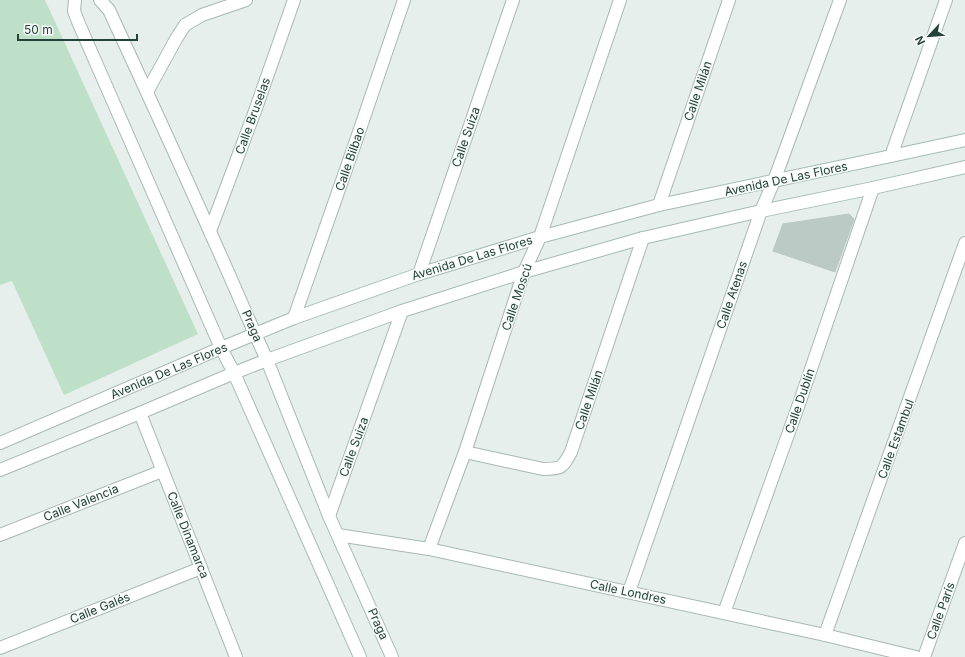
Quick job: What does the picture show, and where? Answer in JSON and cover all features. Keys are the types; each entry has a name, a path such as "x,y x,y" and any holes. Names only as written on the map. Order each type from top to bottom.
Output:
{"street":[{"path":"76,0 74,11 79,24 221,348 360,657"},
{"name":"Praga","path":"100,0 109,10 210,230 267,360 329,516 392,657"},
{"path":"147,92 185,25 202,15 246,0"},
{"name":"Calle Bruselas","path":"210,230 256,111 294,0"},
{"name":"Calle Bilbao","path":"294,318 404,0"},
{"name":"Calle Suiza","path":"419,274 513,0"},
{"name":"Calle Moscú","path":"429,549 465,452 524,272 540,237 620,0"},
{"name":"Calle Milán","path":"659,205 730,0"},
{"name":"Calle Atenas","path":"629,592 761,211 774,181 840,0"},
{"path":"891,156 946,0"},
{"name":"Avenida De Las Flores","path":"0,443 294,318 419,274 540,237 659,205 965,140"},
{"path":"0,470 267,360 402,310 524,272 643,238 965,167"},
{"name":"Calle Dublín","path":"724,613 799,404 872,188"},
{"name":"Calle Milán","path":"465,452 543,469 556,469 564,464 571,452 643,238"},
{"name":"Calle Estambul","path":"825,635 965,243"},
{"name":"Calle Suiza","path":"329,516 402,310"},
{"name":"Calle Dinamarca","path":"140,413 236,657"},
{"name":"Calle Valencia","path":"0,535 162,471"},
{"name":"Calle Londres","path":"338,535 429,549 825,635 916,657"},
{"name":"Calle París","path":"924,657 965,543"},
{"name":"Calle Galés","path":"0,648 201,568"}],"green space":[{"path":"0,0 45,0 198,334 64,395 12,281 0,285"}],"building":[{"path":"849,214 854,219 835,272 773,251 783,224"}]}
